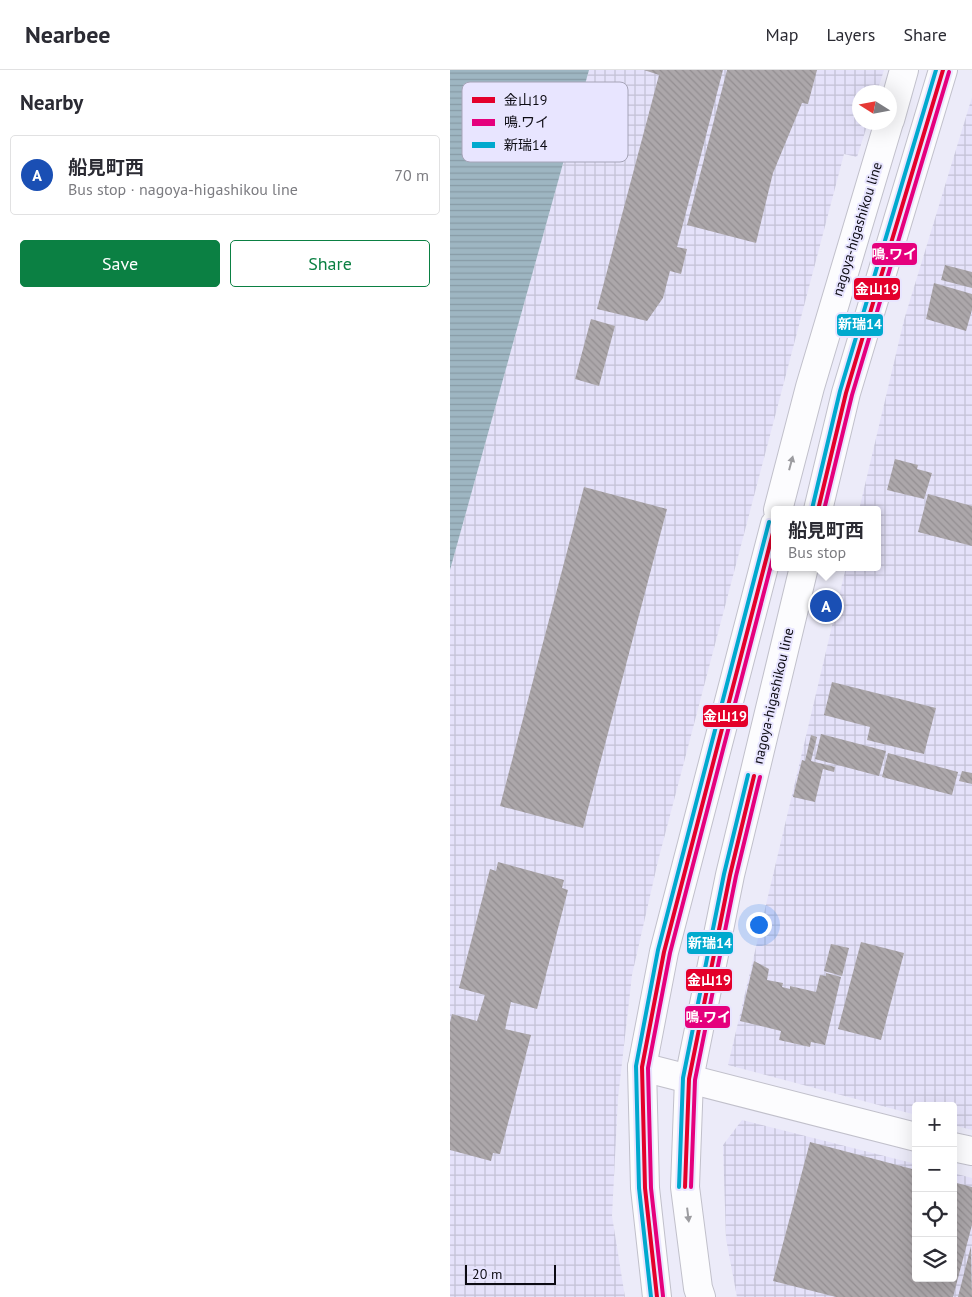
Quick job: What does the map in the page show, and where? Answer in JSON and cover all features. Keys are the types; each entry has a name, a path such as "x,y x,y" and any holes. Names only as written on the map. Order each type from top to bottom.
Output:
{"main road":[{"name":"nagoya-higashikou line","path":"897,94 904,70"},
{"path":"819,506 846,393 943,70"},
{"name":"nagoya-higashikou line","path":"779,506 810,387 886,130"},
{"path":"657,1297 645,1188 642,1067 664,952 771,539"},
{"name":"nagoya-higashikou line","path":"701,1297 698,1288 685,1186 689,1079 730,875 803,571"},
{"path":"642,1067 912,1136"},
{"path":"957,1147 972,1151"}],"shaded area":[{"path":"589,70 884,70 879,85 852,85 852,130 866,130 857,157 844,154 658,861 632,975 618,1098 612,1216 625,1297 450,1297 450,570 563,162 628,162 628,82 586,82"},
{"path":"972,97 972,1130 957,1126 957,1102 912,1102 912,1114 728,1065 845,571 881,571 881,506 860,506 904,320"},
{"path":"742,1120 912,1163 912,1282 957,1282 957,1174 972,1178 972,1297 737,1297 726,1239 723,1145"}],"water":[{"path":"450,70 589,70 586,82 462,82 462,162 563,162 450,570"}],"building":[{"path":"644,70 723,70 677,247 687,249 681,274 670,271 663,298 647,321 597,309 659,75"},
{"path":"727,70 817,70 808,104 802,103 773,173 756,243 687,225"},
{"path":"945,265 972,272 972,288 941,280"},
{"path":"934,283 972,294 972,310 966,331 926,319"},
{"path":"591,319 615,326 599,386 575,379"},
{"path":"895,459 918,465 917,469 932,473 924,499 887,490"},
{"path":"584,487 667,509 583,828 500,806"},
{"path":"928,494 972,506 972,546 918,532"},
{"path":"832,682 936,708 924,754 867,740 870,727 824,715"},
{"path":"821,734 886,751 879,776 815,759"},
{"path":"811,735 817,737 811,761 835,767 834,772 823,769 815,802 793,797 802,760 805,761"},
{"path":"888,753 958,772 952,795 882,777"},
{"path":"962,771 972,773 972,784 959,781"},
{"path":"498,862 564,880 562,888 568,890 537,1009 511,1002 505,1029 531,1035 500,1154 493,1153 491,1161 450,1150 450,1022 452,1014 477,1021 485,995 459,988 490,869 496,871"},
{"path":"861,942 904,953 881,1040 838,1029"},
{"path":"831,944 849,948 842,976 824,971"},
{"path":"754,961 769,969 767,980 783,983 782,987 790,989 790,986 816,992 820,975 826,976 826,973 841,977 825,1045 811,1042 810,1047 779,1040 781,1031 740,1021"},
{"path":"810,1142 912,1169 912,1282 957,1282 953,1297 836,1297 773,1281"},
{"path":"957,1183 972,1187 972,1225 957,1282"},
{"path":"971,1246 972,1297 958,1297"}],"transit line":[{"name":"新瑞14","path":"813,506 840,391 936,70"},
{"name":"金山19","path":"819,506 846,393 943,70"},
{"name":"鳴.ワイ","path":"825,506 852,395 949,72"},
{"name":"新瑞14","path":"651,1297 639,1188 636,1066 658,950 769,522"},
{"name":"金山19","path":"657,1297 645,1188 642,1067 664,952 771,540"},
{"name":"鳴.ワイ","path":"663,1296 651,1188 648,1068 670,953 771,565"},
{"name":"新瑞14","path":"679,1187 683,1078 724,874 748,775"},
{"name":"金山19","path":"685,1187 689,1079 730,875 754,776"},
{"name":"鳴.ワイ","path":"691,1187 695,1080 736,876 760,777"}],"place":[{"name":"船見町西","path":"826,606"}]}
